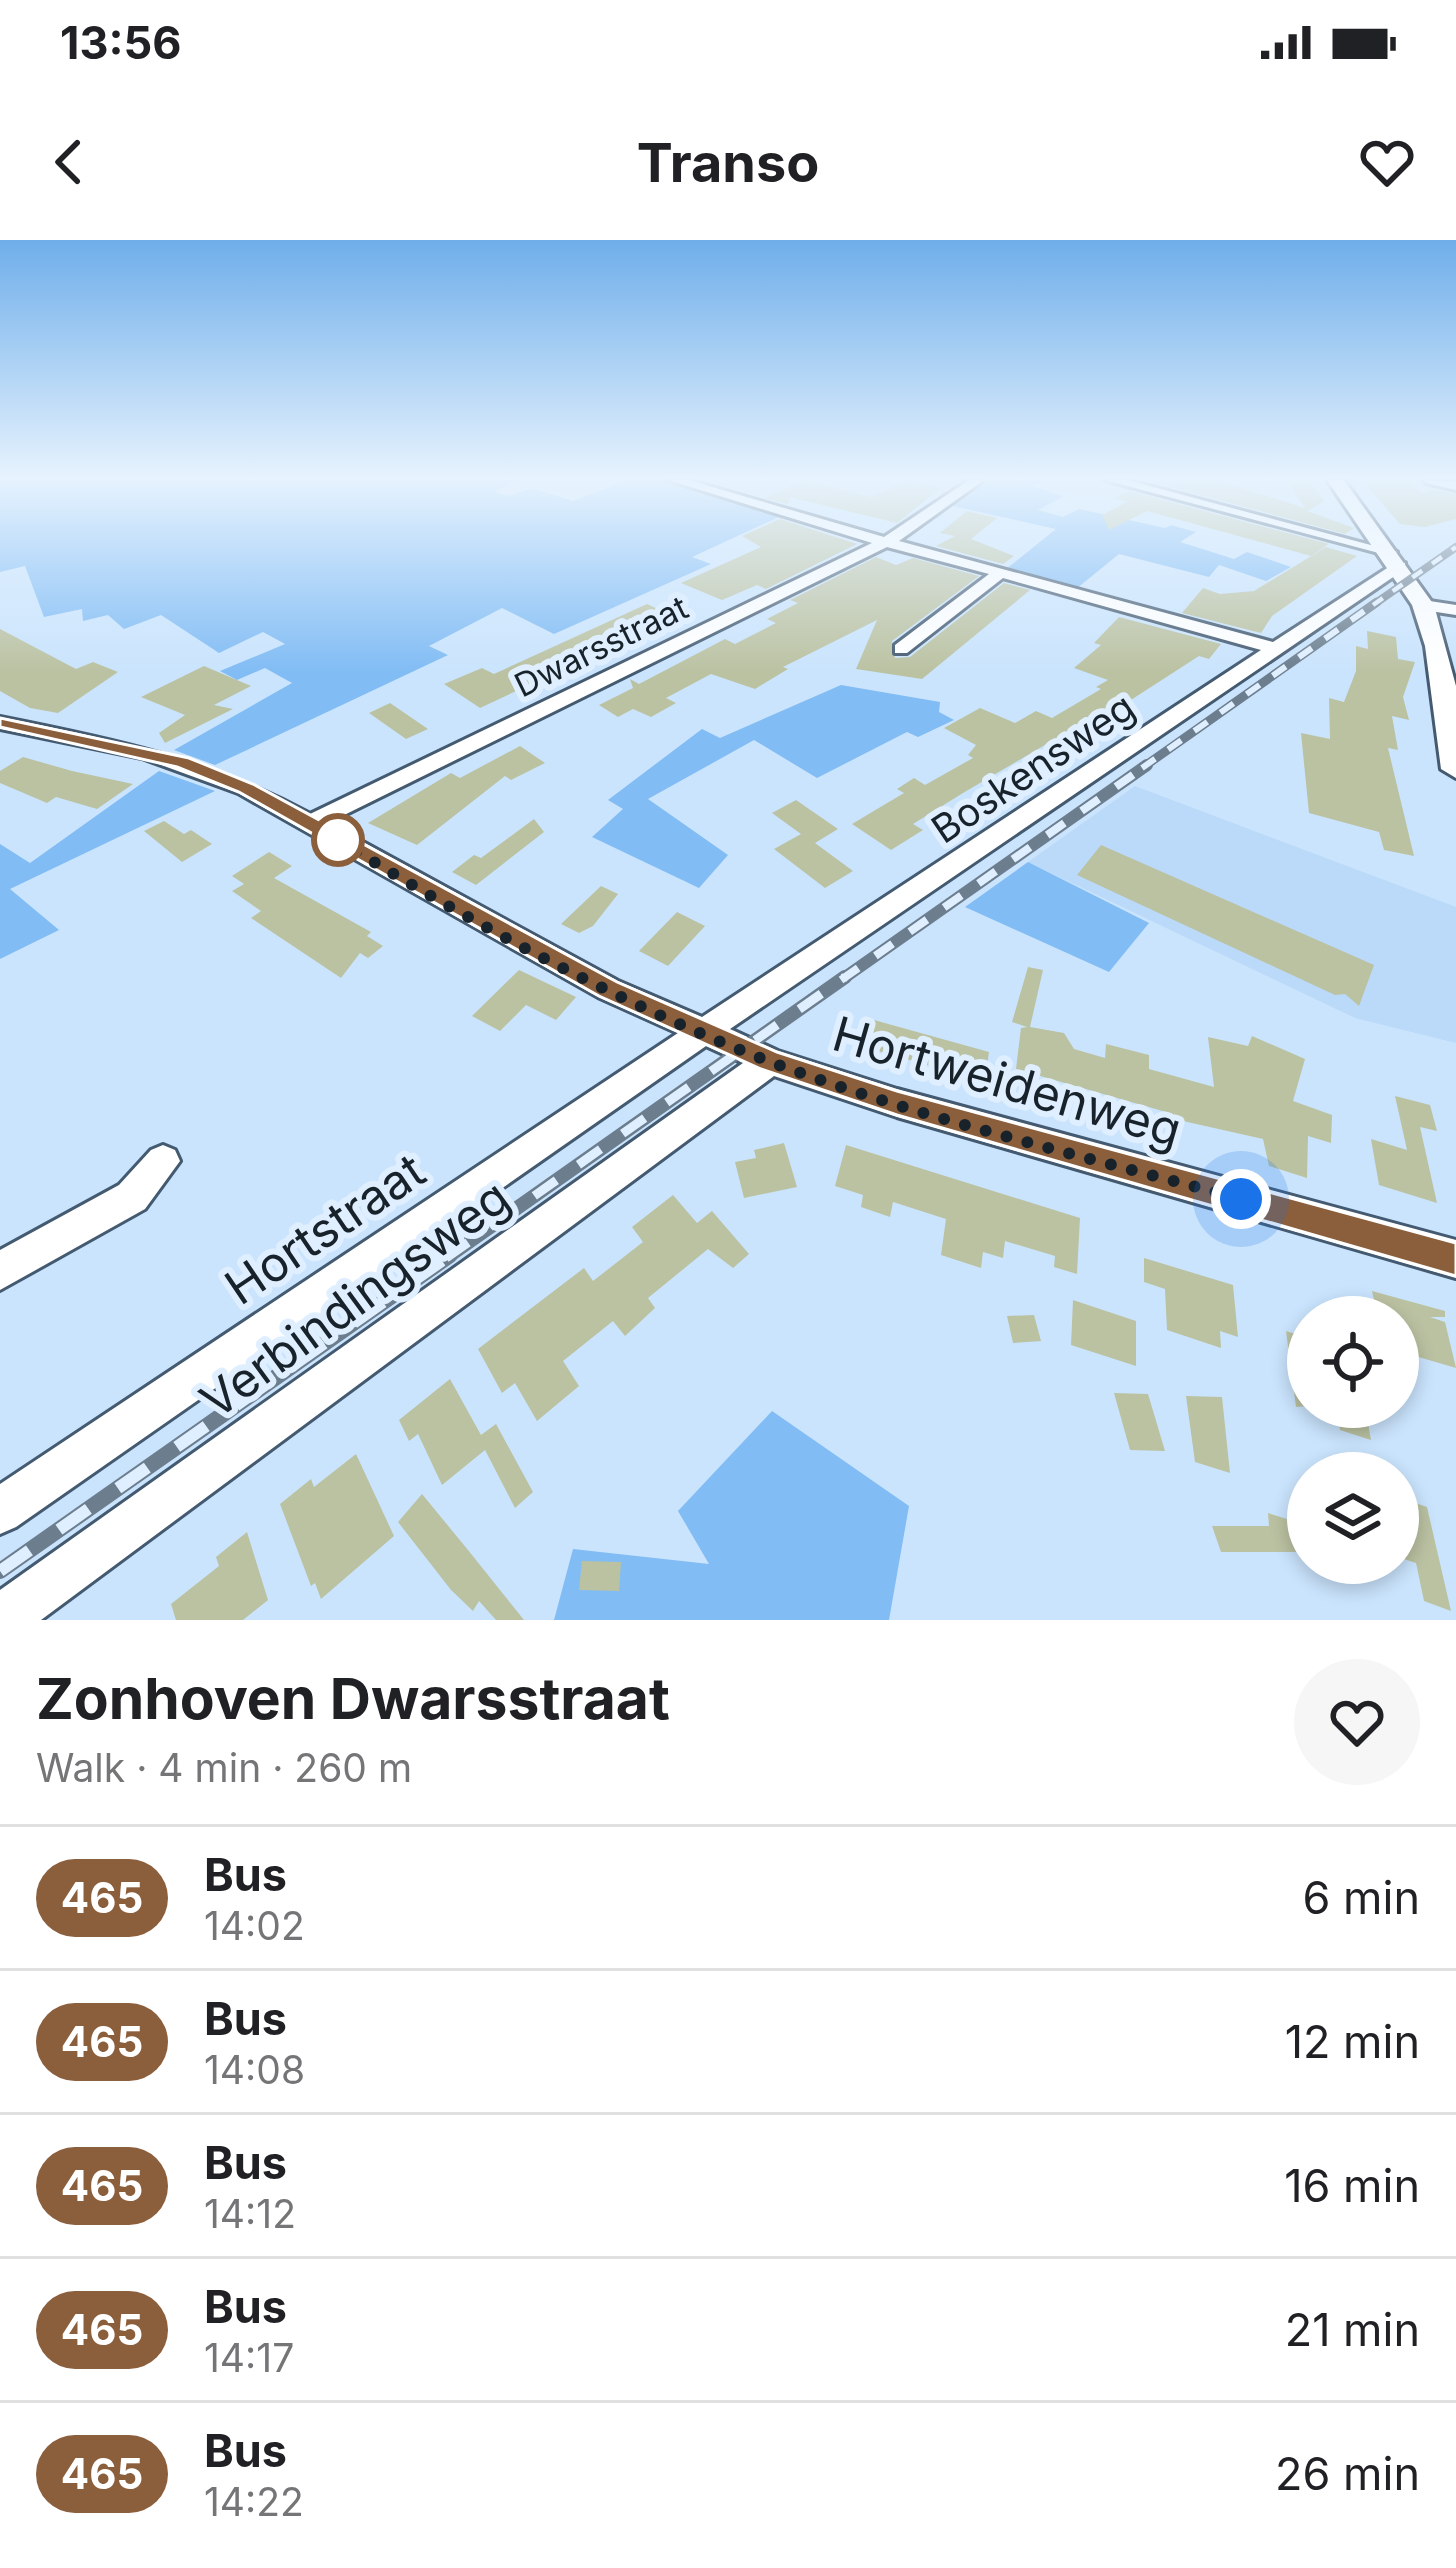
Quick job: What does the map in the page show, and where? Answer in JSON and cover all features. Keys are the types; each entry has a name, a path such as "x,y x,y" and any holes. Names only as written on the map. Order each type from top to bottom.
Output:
{"street":[{"name":"Dwarsstraat","path":"308,824 878,544"},
{"path":"887,544 1003,571 1274,648"},
{"path":"1343,544 1395,559"},
{"path":"1384,544 1423,605 1436,646 1456,769"},
{"name":"Boskensweg","path":"692,1026 1274,648 1395,559"},
{"path":"901,649 1003,571"},
{"path":"1423,605 1456,610"},
{"path":"0,723 182,762 246,788 505,935 756,1055"},
{"path":"0,748 37,731"},
{"path":"280,1303 692,1026"},
{"name":"Hortstraat","path":"0,1511 692,1026"},
{"name":"Hortweidenweg","path":"756,1055 897,1103 1456,1259"},
{"name":"Verbindingsweg","path":"1,1620 756,1055"},
{"path":"0,1270 131,1197 163,1161"}],"shaded area":[{"path":"0,544 719,544 692,557 711,564 554,634 502,608 429,646 448,655 215,765 174,750 292,683 265,668 237,680 220,671 285,644 263,632 219,653 161,615 124,629 108,615 83,621 82,609 44,617 25,566 0,572"},
{"path":"1037,544 1188,544 1234,559 1247,552 1291,567 1266,581 1219,565 1209,577 1119,554 1076,589 1005,570"},
{"path":"841,685 940,702 939,712 954,720 918,737 907,732 817,778 754,740 648,799 728,855 699,888 592,837 623,809 608,800 702,729 720,738"},
{"path":"159,771 215,791 10,889 59,930 0,959 0,844 30,863"},
{"path":"1135,786 1456,907 1456,1043 1355,1018 1028,862"},
{"path":"1028,862 1149,923 1109,972 965,907"},
{"path":"772,1411 909,1506 889,1620 554,1620 573,1549 709,1564 678,1511"}],"building":[{"path":"757,544 856,544 766,589 757,585 722,600 681,583 761,547"},
{"path":"985,544 1014,556 1003,564 936,546"},
{"path":"1269,544 1328,544 1311,556"},
{"path":"1326,547 1357,556 1272,616 1261,633 1182,613 1203,588 1220,594 1254,591"},
{"path":"876,557 896,565 913,558 979,576 892,641 895,658 910,657 1004,583 1030,590 922,679 856,669 877,620 783,667 788,669 755,689 711,674 666,698 676,703 651,717 633,709 618,717 599,705 633,688 630,679 639,684 725,639 735,644 776,623 767,619 798,603 790,600"},
{"path":"647,604 677,618 603,657 597,653 480,708 444,684 482,668 494,674"},
{"path":"1119,617 1221,644 1209,659 1199,656 1120,707 1124,709 1080,734 1067,732 913,824 923,830 891,850 852,824 904,793 897,789 914,778 925,785 973,758 968,755 976,745 944,728 980,708 1015,723 1036,711 1052,718 1101,689 1096,687 1108,680 1074,668 1101,645 1094,643"},
{"path":"0,629 76,669 93,662 118,672 58,713 30,708 0,691"},
{"path":"1367,631 1396,637 1398,659 1415,662 1403,697 1409,720 1392,716 1398,750 1388,748 1414,856 1384,850 1379,832 1309,813 1301,733 1330,739 1329,698 1344,702 1356,671 1356,646 1368,649"},
{"path":"204,666 251,686 214,705 233,709 165,743 159,733 185,715 141,697"},
{"path":"390,703 428,729 406,739 369,713"},
{"path":"520,746 545,763 511,780 505,776 417,845 368,823 451,773 460,778"},
{"path":"23,757 133,784 97,809 56,797 47,803 0,783 0,771"},
{"path":"796,800 838,829 815,843 853,871 825,888 774,849 801,834 772,813"},
{"path":"534,819 544,832 476,885 452,872 474,855 481,858"},
{"path":"164,821 212,844 182,862 144,831"},
{"path":"1101,845 1374,965 1359,1006 1345,994 1335,995 1077,875"},
{"path":"269,852 292,866 274,878 371,932 367,936 383,946 368,958 360,953 341,978 251,918 261,911 232,891 244,884 232,876"},
{"path":"601,886 618,894 593,926 579,933 561,924"},
{"path":"677,912 705,926 668,966 639,951"},
{"path":"1028,967 1043,970 1030,1027 1064,1033 1074,1049 1105,1058 1106,1044 1149,1055 1149,1069 1214,1087 1208,1037 1248,1046 1252,1036 1305,1059 1293,1101 1332,1115 1331,1143 1308,1136 1307,1178 1269,1166 1263,1139 1174,1119 1173,1114 1016,1069 1021,1028 1027,1027 1012,1022"},
{"path":"519,970 576,997 556,1020 526,1005 500,1031 472,1016"},
{"path":"874,1020 989,1052 985,1081 867,1048"},
{"path":"1395,1096 1430,1105 1437,1131 1420,1127 1437,1203 1379,1185 1371,1139 1407,1150"},
{"path":"784,1143 797,1187 744,1198 735,1162 756,1158 754,1150"},
{"path":"846,1145 1080,1218 1077,1274 1054,1267 1055,1256 1005,1241 1003,1258 983,1252 981,1268 941,1255 946,1219 893,1202 890,1217 861,1207 863,1195 835,1186"},
{"path":"673,1195 697,1223 712,1211 749,1254 733,1268 708,1249 648,1298 655,1308 625,1336 613,1321 563,1361 579,1386 537,1421 515,1383 502,1393 478,1349 584,1268 593,1281 643,1242 632,1227"},
{"path":"1144,1258 1233,1285 1238,1337 1220,1331 1221,1348 1167,1330 1165,1289 1144,1282"},
{"path":"1073,1300 1136,1321 1136,1366 1071,1345"},
{"path":"1419,1304 1445,1311 1445,1317 1430,1317 1445,1322 1456,1368 1419,1357"},
{"path":"1034,1315 1041,1341 1013,1343 1007,1316"},
{"path":"450,1379 481,1435 496,1424 533,1492 515,1508 485,1450 442,1485 418,1434 409,1441 399,1420"},
{"path":"1114,1393 1148,1394 1165,1451 1130,1450"},
{"path":"1186,1396 1222,1397 1230,1473 1195,1462"},
{"path":"1369,1428 1371,1440 1340,1430"},
{"path":"356,1454 394,1536 321,1599 315,1583 311,1586 280,1504 311,1479 314,1487"},
{"path":"422,1494 524,1620 496,1620 479,1601 473,1611 451,1590 398,1522"},
{"path":"1419,1504 1427,1507 1451,1611 1424,1601 1419,1577"},
{"path":"1268,1513 1287,1519 1287,1552 1221,1552 1212,1526 1269,1526"},
{"path":"247,1532 268,1600 243,1620 176,1620 171,1604 219,1566 216,1557"},
{"path":"582,1561 621,1562 619,1591 579,1590"}],"railway":[{"path":"1373,605 1456,547"},
{"path":"1142,768 1377,602"},
{"path":"841,980 1147,765"},
{"path":"446,1258 845,977"},
{"path":"0,1571 450,1255"}],"bus line":[{"name":"465","path":"0,723 182,762 246,788 608,989 770,1061 897,1103 1456,1259"}],"route":[{"path":"338,840 608,989 770,1061 897,1103 1241,1199"}]}
